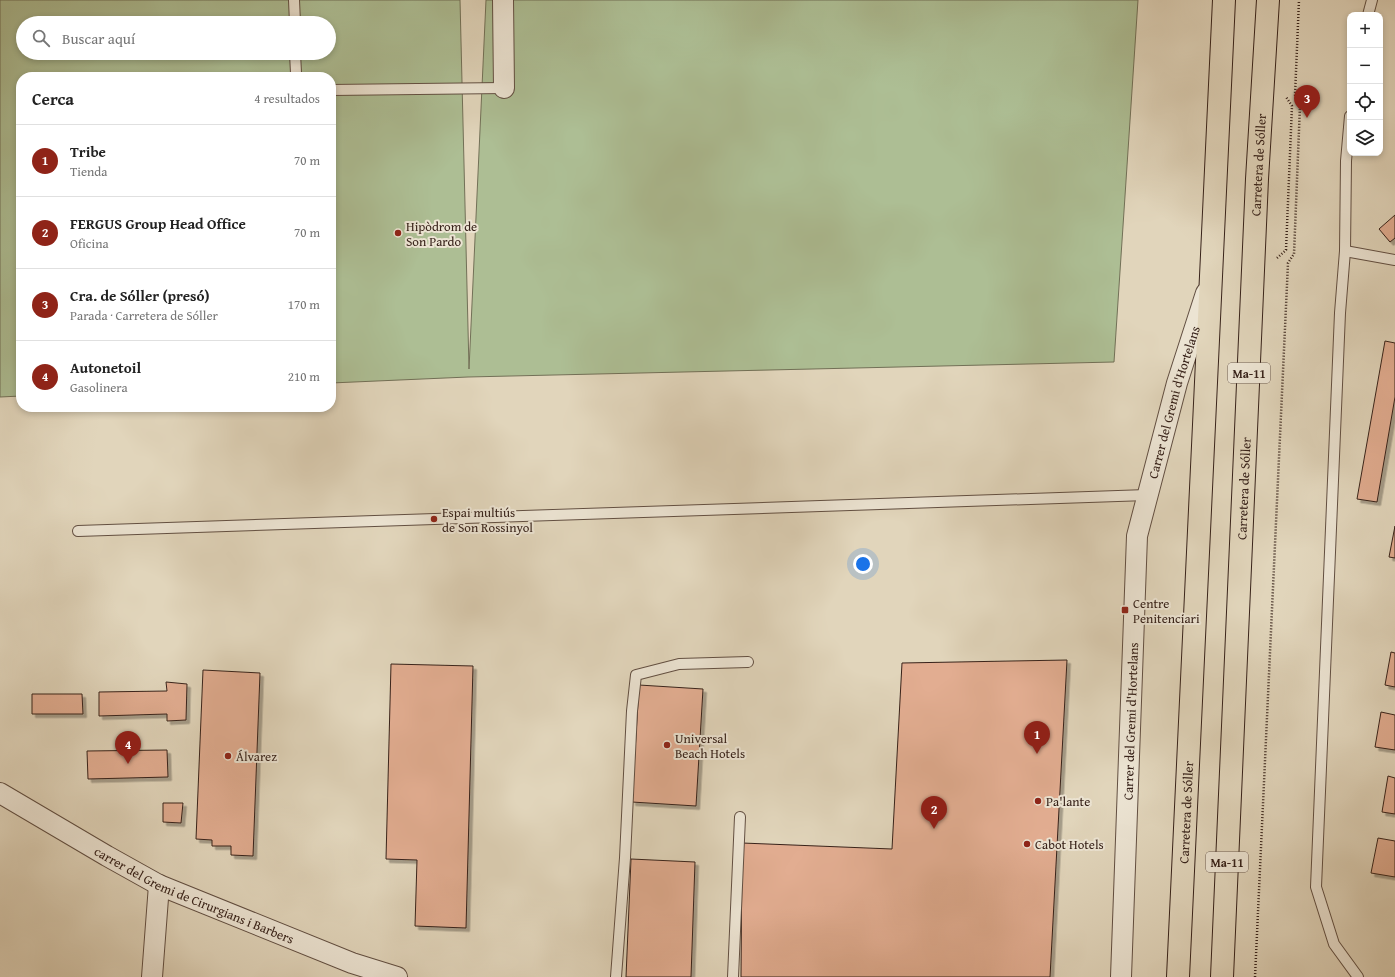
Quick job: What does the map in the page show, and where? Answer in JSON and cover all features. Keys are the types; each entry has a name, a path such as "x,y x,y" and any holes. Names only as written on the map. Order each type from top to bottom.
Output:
{"main road":[{"name":"Carretera de Sóller","path":"1178,977 1224,0"},
{"name":"Carretera de Sóller","path":"1222,977 1257,186 1268,0"}],"street":[{"path":"504,0 504,88"},
{"name":"Carrer del Gremi d'Hortelans","path":"1121,977 1137,536 1177,383 1210,283"},
{"name":"carrer del Gremi de Cirurgians i Barbers","path":"0,793 159,885 352,962 397,977"},
{"path":"152,977 159,885"}],"lane":[{"path":"294,0 295,16"},
{"path":"1369,12 1372,0"},
{"path":"295,60 296,72"},
{"path":"336,90 504,88"},
{"path":"1350,120 1346,161 1345,251 1339,321 1316,888 1334,944 1358,977"},
{"path":"1345,251 1395,260"},
{"path":"78,532 1147,495"},
{"path":"616,977 625,858 632,711 636,675 679,664 748,662"},
{"path":"733,977 740,817"}],"path":[{"path":"1255,977 1288,263 1294,254 1300,105 1295,95 1299,0"}],"green space":[{"path":"0,0 460,0 469,369 486,0 1138,0 1114,362 468,377 336,383 336,72 16,72 16,396 0,397"}],"building":[{"path":"1395,215 1395,238 1390,242 1379,229"},
{"path":"1385,341 1395,343 1395,397 1377,502 1357,499"},
{"path":"1395,526 1395,558 1389,557"},
{"path":"1391,652 1395,653 1395,687 1385,685"},
{"path":"1067,660 1050,977 741,977 742,843 892,849 902,663"},
{"path":"391,664 473,666 466,928 415,926 417,860 386,859"},
{"name":"Álvarez","path":"203,670 260,673 253,856 231,855 231,846 212,846 212,840 196,839"},
{"path":"166,682 187,684 186,720 167,721 167,714 99,716 99,692 167,691"},
{"name":"Universal Beach Hotels","path":"639,685 703,689 696,806 632,802"},
{"path":"32,694 82,694 83,714 32,714"},
{"path":"1381,712 1395,715 1395,750 1375,747"},
{"path":"167,750 168,777 88,779 87,751"},
{"path":"1388,776 1395,778 1395,814 1382,812"},
{"path":"163,803 183,803 181,823 163,822"},
{"path":"1378,838 1395,841 1395,877 1371,873"},
{"path":"631,859 695,862 691,977 626,977"}],"place":[{"name":"Cra. de Sóller (presó)","path":"1307,118"},
{"name":"Hipòdrom de Son Pardo","path":"398,233"},
{"name":"Espai multiús de Son Rossinyol","path":"434,519"},
{"name":"Centre Penitenciari","path":"1125,610"},
{"name":"Universal Beach Hotels","path":"667,745"},
{"name":"Tribe","path":"1037,754"},
{"name":"Álvarez","path":"228,756"},
{"name":"Autonetoil","path":"128,764"},
{"name":"Pa'lante","path":"1038,801"},
{"name":"FERGUS Group Head Office","path":"934,829"},
{"name":"Cabot Hotels","path":"1027,844"}]}
